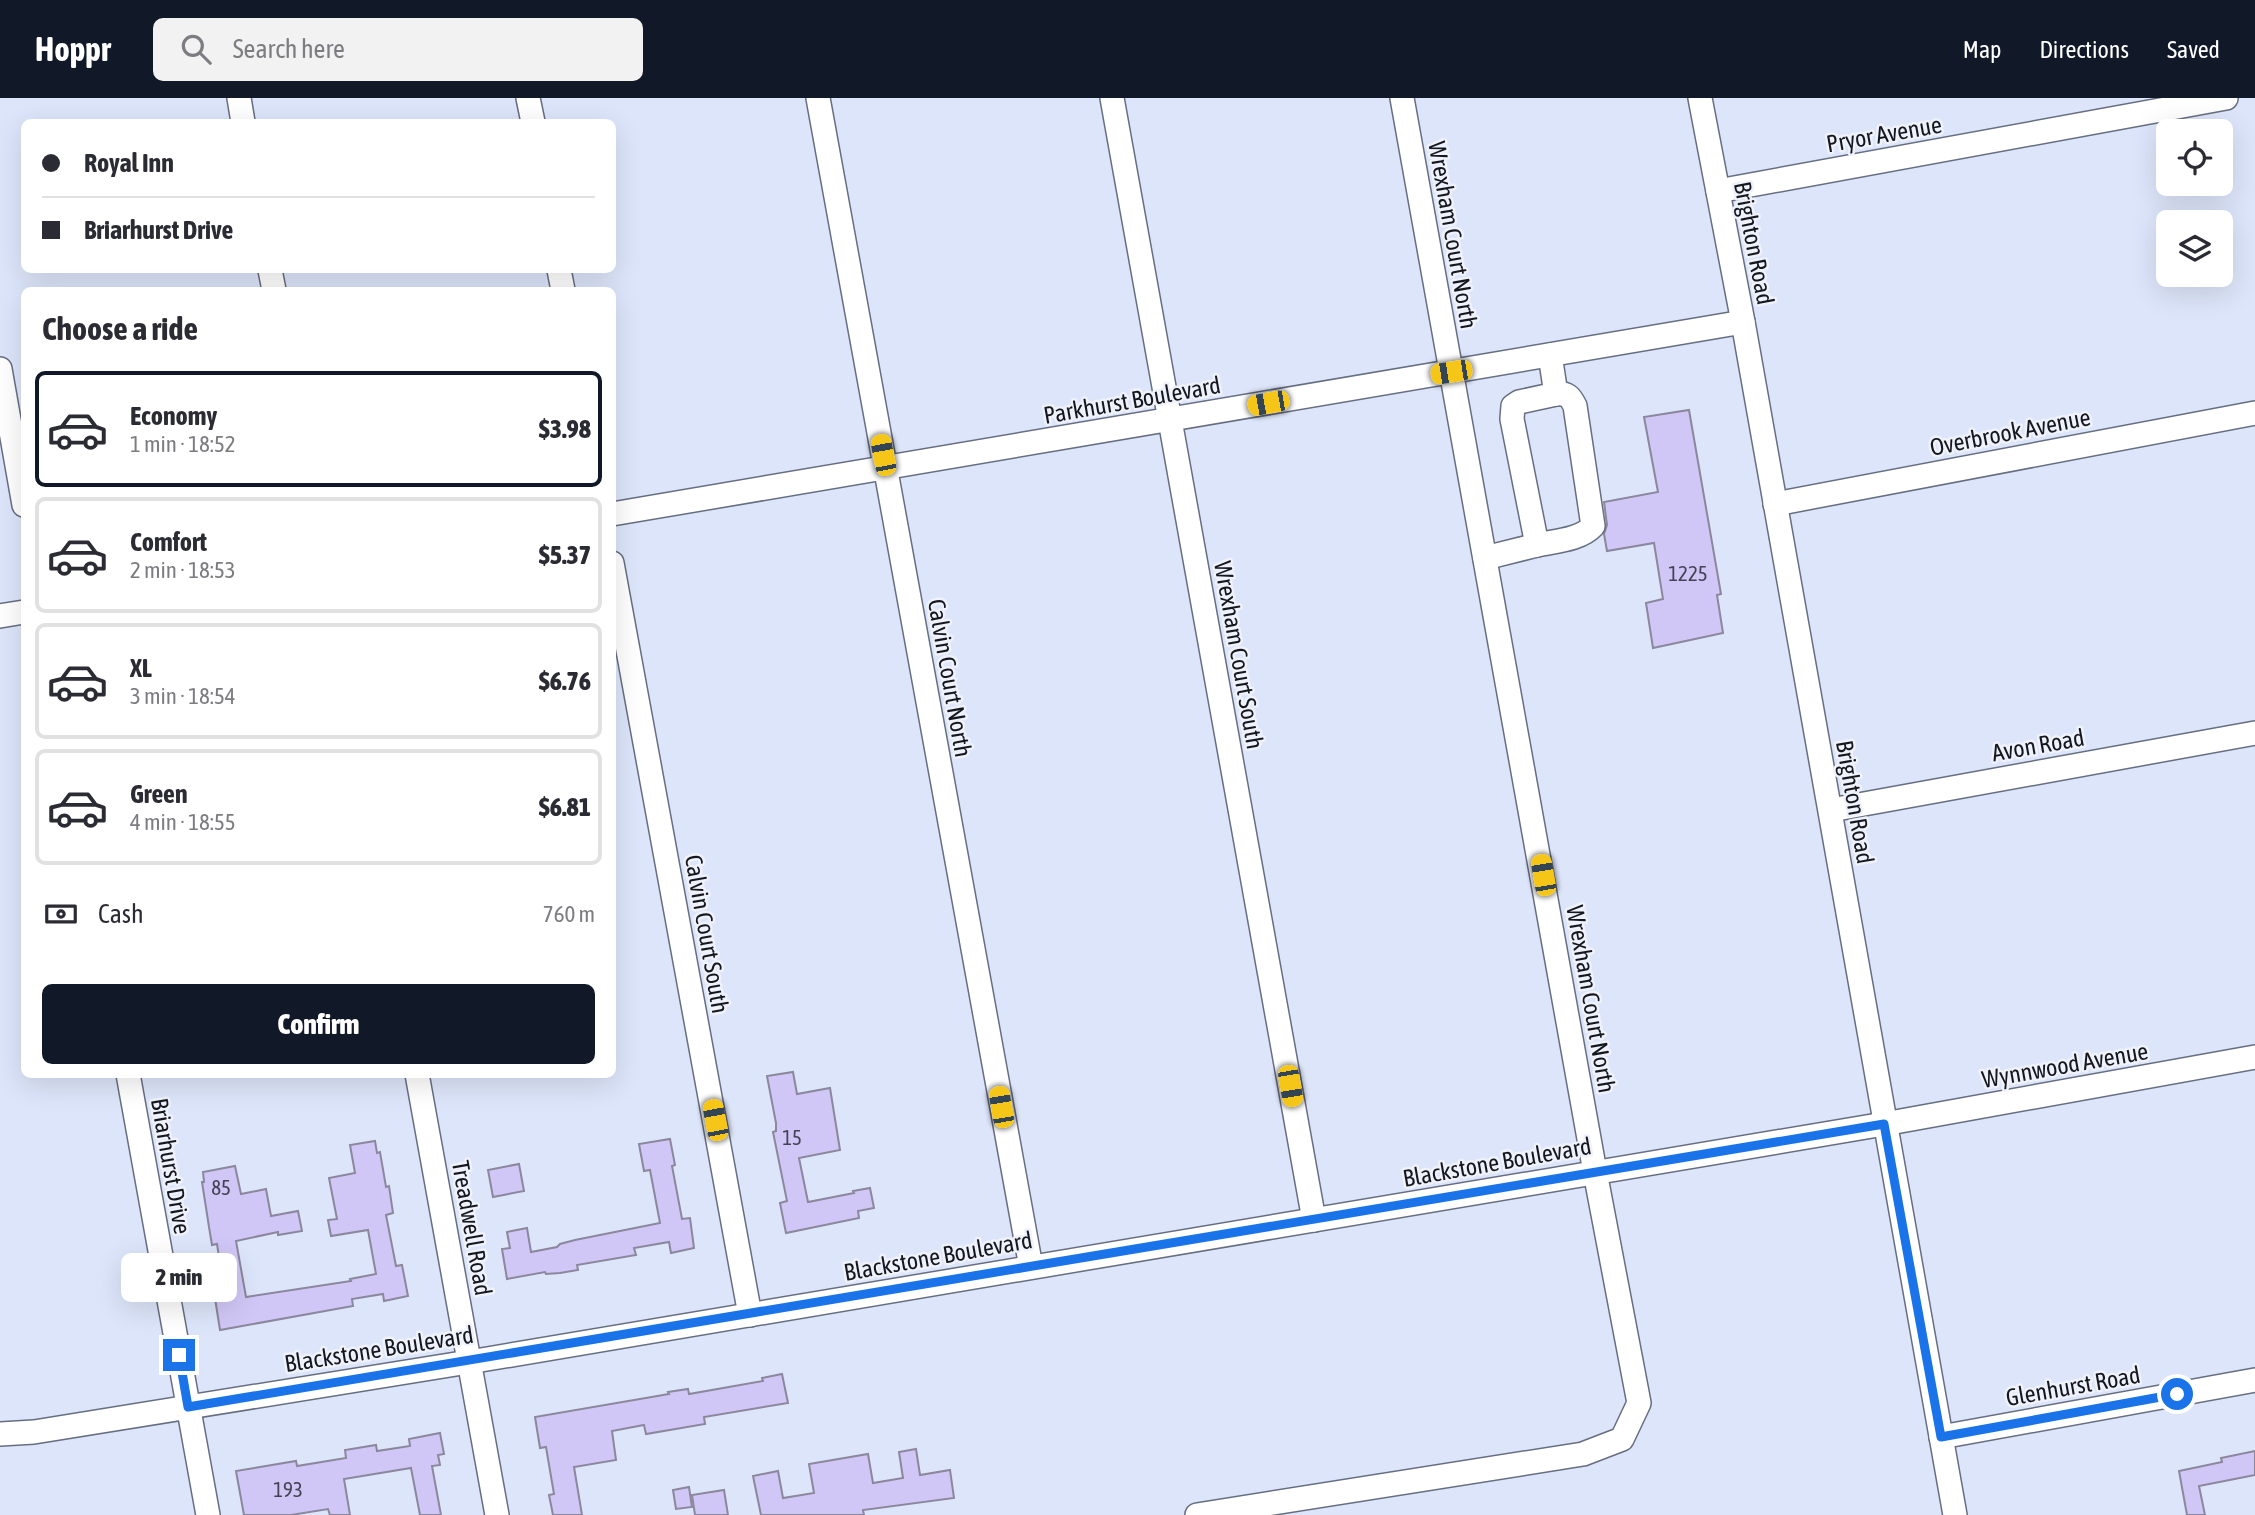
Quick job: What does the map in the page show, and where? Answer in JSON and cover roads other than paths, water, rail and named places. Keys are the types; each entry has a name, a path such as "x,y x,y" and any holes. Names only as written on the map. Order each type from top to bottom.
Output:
{"street":[{"path":"239,98 242,119"},
{"path":"528,98 532,119"},
{"name":"Calvin Court North","path":"818,98 1031,1267"},
{"name":"Wrexham Court South","path":"1112,98 1314,1220"},
{"name":"Wrexham Court North","path":"1197,1515 1583,1454 1622,1439 1639,1403 1402,98"},
{"name":"Brighton Road","path":"1700,98 1743,322 1955,1515"},
{"name":"Pryor Avenue","path":"1718,191 2226,98"},
{"name":"Parkhurst Boulevard","path":"616,513 1743,322"},
{"path":"1550,355 1556,394"},
{"path":"0,369 21,488"},
{"path":"1485,558 1579,536 1593,526 1575,406 1571,397 1565,393 1519,401 1513,406 1512,419 1537,545"},
{"name":"Overbrook Avenue","path":"1775,503 2255,413"},
{"name":"Calvin Court South","path":"616,585 750,1315"},
{"path":"0,615 21,612"},
{"name":"Avon Road","path":"1830,810 2255,733"},
{"name":"Wynnwood Avenue","path":"1884,1124 2255,1057"},
{"name":"Briarhurst Drive","path":"129,1078 208,1515"},
{"name":"Treadwell Road","path":"418,1078 497,1515"},
{"name":"Blackstone Boulevard","path":"0,1434 34,1432 469,1362 1884,1124"},
{"name":"Glenhurst Road","path":"1941,1437 2255,1380"}]}
